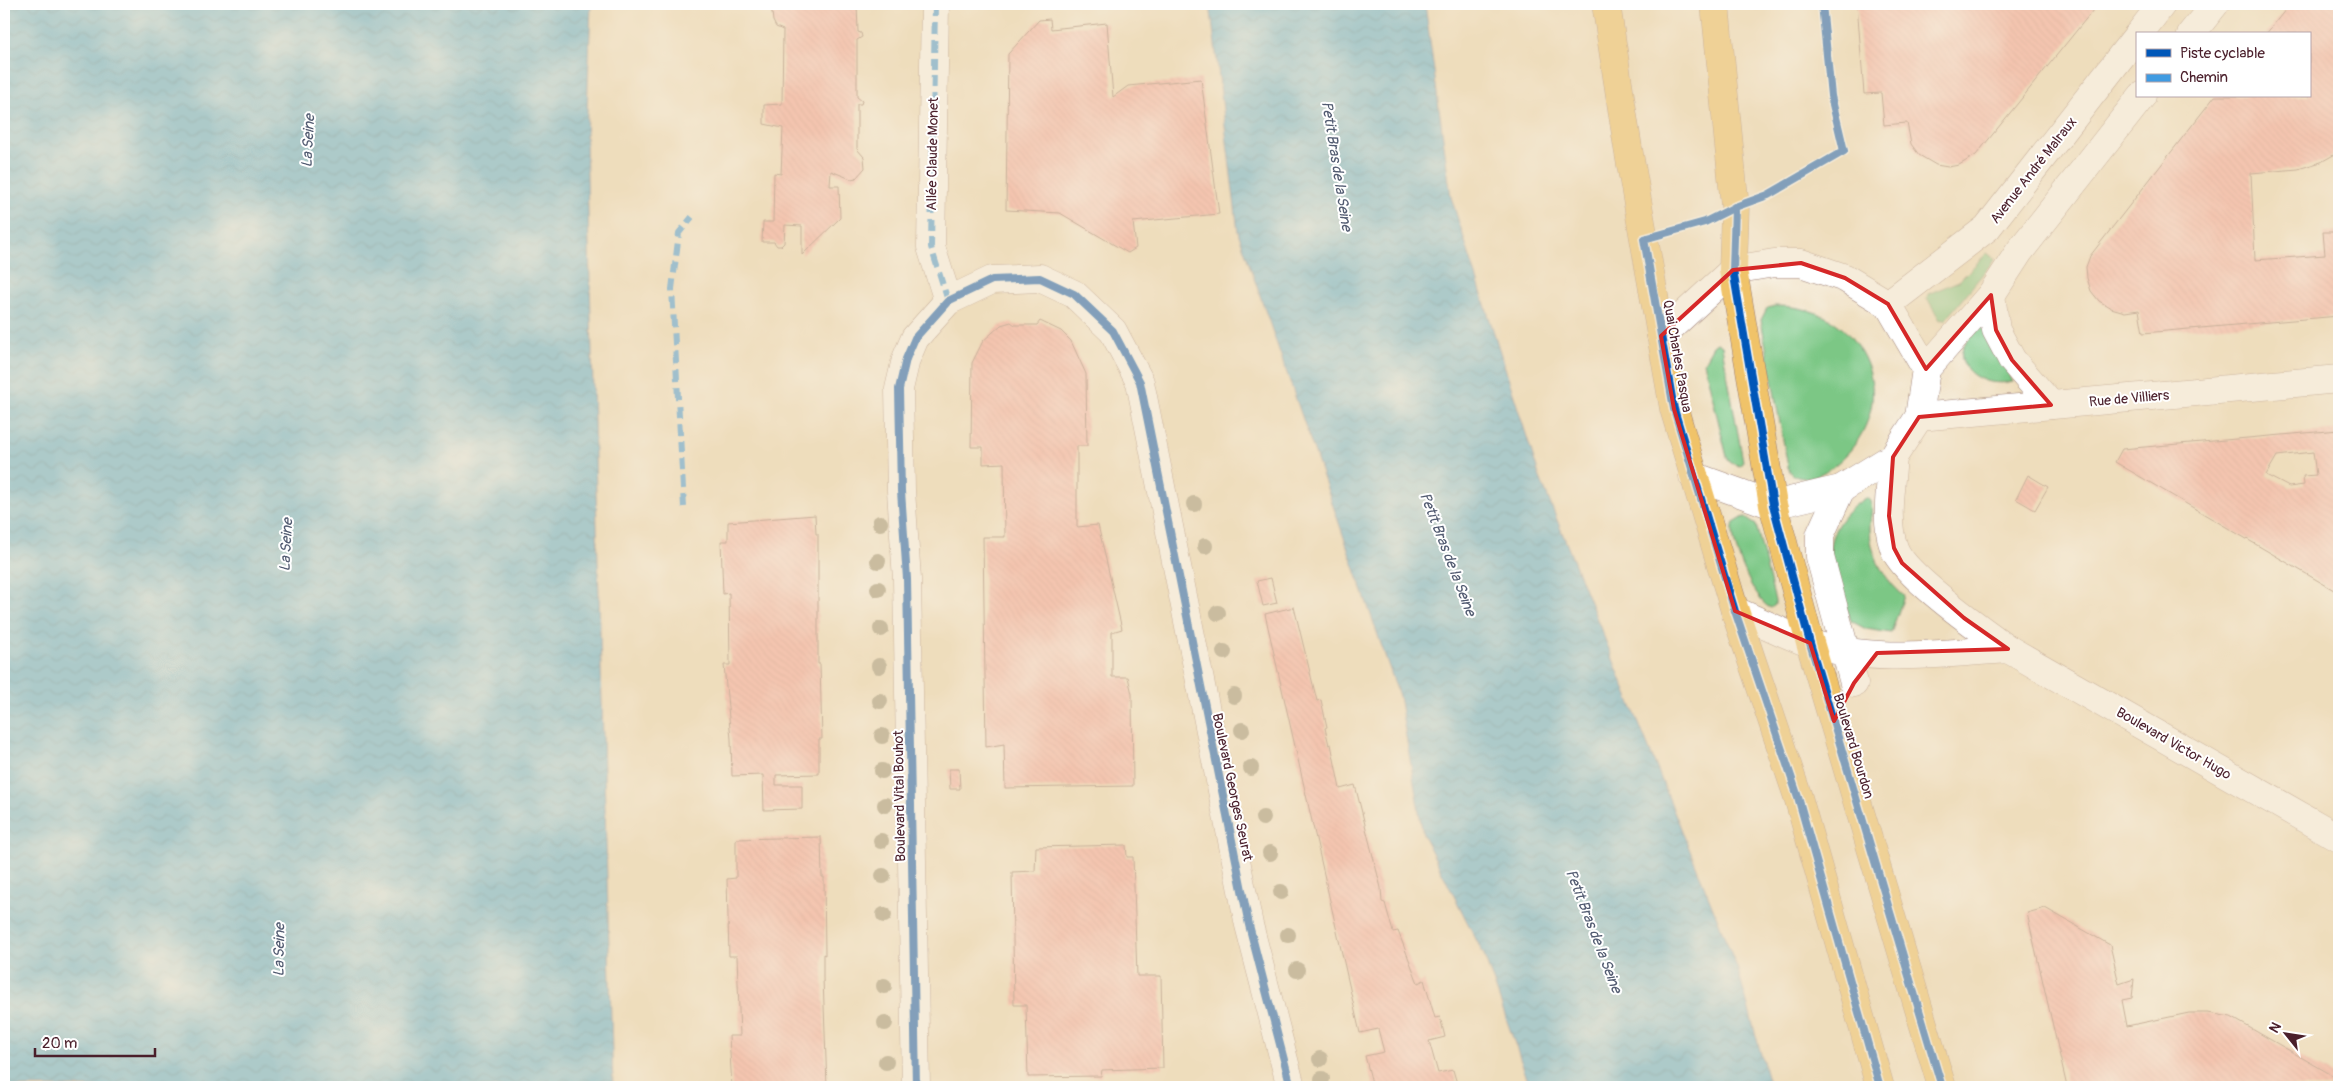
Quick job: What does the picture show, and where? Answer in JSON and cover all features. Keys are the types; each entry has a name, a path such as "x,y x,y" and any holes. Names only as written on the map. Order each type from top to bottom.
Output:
{"main road":[{"name":"Quai Charles Pasqua","path":"1606,4 1630,157 1674,409 1693,476"},
{"path":"1715,4 1735,207 1734,270"},
{"name":"Boulevard Bourdon","path":"1734,270 1773,505 1810,643 1942,1087"},
{"path":"1693,476 1735,611 1798,797 1880,1087"}],"street":[{"name":"Allée Claude Monet","path":"935,4 931,247 948,301"},
{"name":"Avenue André Malraux","path":"2140,32 2162,4"},
{"path":"2194,32 2215,4"},
{"name":"Avenue André Malraux","path":"1888,304 1987,228 2136,38"},
{"path":"1693,476 1773,505 1841,489 1893,457 1919,417 1926,369 1991,295 2019,252 2140,98"},
{"path":"1661,336 1734,270 1774,263 1800,263 1845,278 1888,304 1926,369"},
{"name":"Boulevard Georges Seurat","path":"948,301 992,280 1040,278 1074,294 1113,331 1140,382 1160,490 1249,925 1290,1087"},
{"path":"1991,295 1996,330 2012,360 2050,405"},
{"name":"Boulevard Vital Bouhot","path":"916,1087 907,579 902,505 899,389 906,359 915,338 948,301"},
{"name":"Rue de Villiers","path":"1919,417 2339,379"},
{"name":"Boulevard Victor Hugo","path":"1893,457 1889,516 1894,548 1902,563 1964,618 2008,649 2339,838"},
{"path":"1841,489 1820,535 1820,557 1854,683"},
{"path":"1735,611 1810,643 1845,651 1899,655 2008,649"},
{"path":"1834,721 1854,683 1877,653"}],"highlighted area":[{"path":"1801,263 1845,278 1888,304 1926,369 1991,295 1996,330 2012,360 2051,405 1919,417 1893,457 1889,516 1894,548 1902,563 1964,618 2008,649 1877,653 1854,683 1834,721 1810,643 1735,611 1674,409 1661,336 1733,270"}],"green space":[{"path":"1987,253 1995,259 1946,319 1940,320 1927,298 1928,294 1959,281"},
{"path":"1775,306 1806,310 1834,322 1850,336 1868,368 1872,399 1865,426 1851,449 1832,467 1814,476 1798,477 1788,467 1761,320 1767,308"},
{"path":"1984,322 2013,382 1995,383 1978,378 1964,365 1962,353 1964,346"},
{"path":"1717,343 1722,346 1743,461 1740,466 1731,463 1727,457 1704,362 1713,346"},
{"path":"1866,498 1871,501 1871,538 1875,557 1884,574 1904,596 1891,633 1866,629 1851,621 1831,564 1831,540 1839,523 1851,509"},
{"path":"1744,517 1756,525 1775,601 1775,605 1771,608 1757,595 1738,555 1734,541 1734,523"}],"water":[{"name":"La Seine","path":"4,4 591,4 586,140 613,1087 4,1087"},
{"name":"Petit Bras de la Seine","path":"1210,4 1425,4 1451,197 1539,475 1738,970 1770,1087 1530,1087 1484,955 1423,835 1399,696 1238,232"}],"building":[{"path":"771,4 857,4 858,32 861,33 862,37 857,40 857,97 862,101 861,104 857,104 857,149 864,157 865,168 856,178 851,179 831,171 830,186 839,186 840,218 802,255 802,226 785,225 784,243 781,246 777,246 774,242 762,242 763,222 773,222 774,173 781,174 783,128 764,124 764,105 782,104 783,30 776,27 773,21"},
{"path":"1857,4 2098,4 1976,155 1959,165 1948,167 1936,165 1919,155 1911,144 1907,123 1884,125 1881,93 1864,94"},
{"path":"2290,4 2339,4 2339,152 2321,162 2298,169 2251,173 2255,260 2325,255 2323,232 2339,232 2339,316 2143,333 2139,310 2125,312 2111,308 2099,301 2091,291 2086,267 2090,256 2213,98 2310,98 2310,32 2268,32"},
{"path":"1050,19 1051,29 1107,23 1113,97 1128,86 1201,79 1219,214 1133,222 1136,248 1128,253 1060,213 1006,210 1008,54 1039,20"},
{"path":"1040,321 1061,331 1071,341 1086,374 1087,446 1077,446 1077,527 1098,525 1122,629 1112,632 1112,677 1128,677 1132,694 1133,786 1005,788 1004,744 986,747 983,537 1005,537 1004,463 983,464 983,447 971,447 972,363 983,341 1001,325 1011,322 1015,325 1037,325"},
{"path":"2339,430 2339,593 2115,462 2122,449","holes":["2313,452 2316,475 2303,476 2304,485 2289,487 2266,475 2277,456"]},
{"path":"2028,475 2048,487 2035,510 2016,499"},
{"path":"815,515 816,534 818,534 818,664 820,664 822,739 819,739 819,774 776,775 776,785 802,785 802,809 764,810 763,775 732,776 731,739 724,665 730,665 729,593 723,594 721,541 728,541 728,522"},
{"path":"1271,578 1277,603 1263,606 1257,581"},
{"path":"1294,607 1317,701 1321,700 1327,727 1325,728 1329,745 1331,744 1340,789 1355,785 1381,888 1382,902 1385,903 1393,932 1398,931 1418,983 1424,980 1435,1018 1440,1017 1445,1037 1429,1041 1438,1073 1453,1070 1458,1087 1373,1087 1365,1056 1384,1052 1378,1029 1360,1033 1265,614"},
{"path":"949,769 959,769 960,789 950,789"},
{"path":"821,837 822,877 824,877 825,955 823,954 823,978 827,1087 732,1087 729,1036 740,1036 737,956 729,956 727,879 736,878 736,839"},
{"path":"1126,845 1127,857 1133,857 1137,976 1161,976 1163,1068 1102,1070 1101,1076 1028,1077 1026,1005 1014,1005 1012,872 1035,871 1036,847"},
{"path":"2045,908 2110,945 2119,984 2134,979 2132,998 2122,1000 2127,1026 2189,1013 2208,1013 2231,1017 2339,1079 2339,1087 2067,1087 2027,913"}],"marked path":[{"path":"935,4 931,247 948,301"},
{"path":"684,507 672,289 679,233 692,217"}],"cycle path":[{"path":"1822,4 1831,96 1844,151 1768,195 1735,207 1705,222 1644,239 1674,409 1735,611 1798,797 1880,1087"},
{"path":"1735,207 1733,270 1773,505 1810,643 1942,1087"},
{"path":"916,1087 907,579 901,491 899,389 906,359 915,338 948,301 992,280 1040,278 1074,294 1113,331 1140,382 1249,925 1291,1087"}]}
